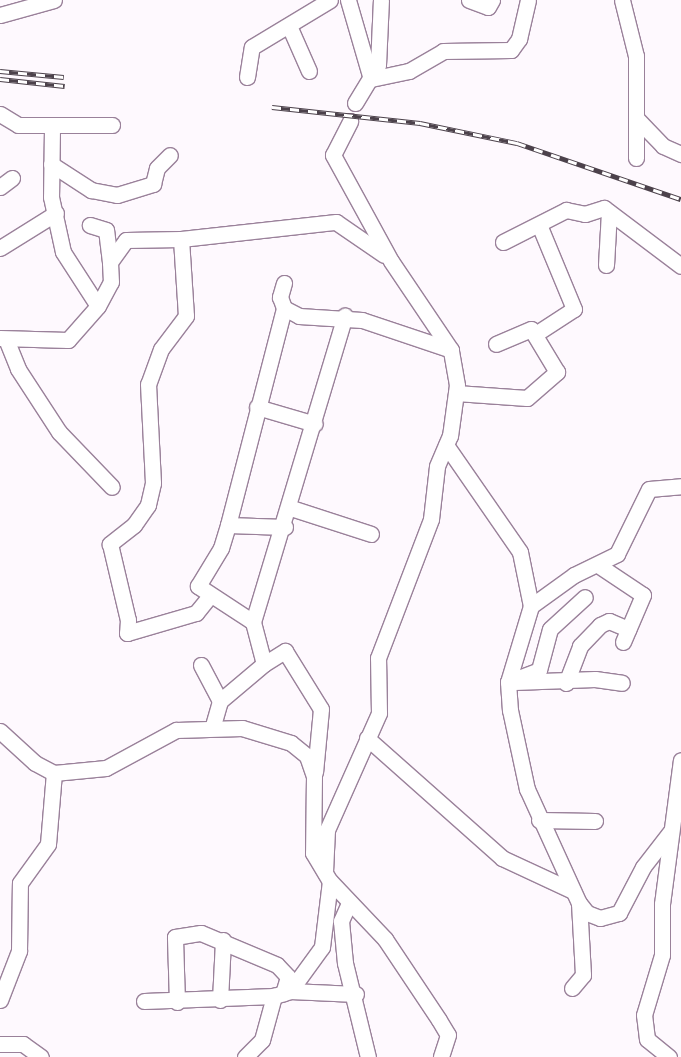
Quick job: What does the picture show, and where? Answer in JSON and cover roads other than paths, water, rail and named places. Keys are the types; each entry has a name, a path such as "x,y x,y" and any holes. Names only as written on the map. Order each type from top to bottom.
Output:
{"street":[{"path":"0,15 54,0"},
{"path":"247,77 245,45 290,28 330,0"},
{"path":"348,0 371,79"},
{"path":"355,103 371,79 379,57 381,0"},
{"path":"469,0 488,7 492,0"},
{"path":"371,79 409,71 443,51 511,50 519,39 528,0"},
{"path":"622,0 636,56 638,120 636,158"},
{"path":"290,28 309,71"},
{"path":"0,114 18,125 52,128 112,125"},
{"path":"638,120 664,146 681,154"},
{"path":"282,993 322,947 328,877 327,830 379,713 378,658 417,564 430,519 437,466 446,444 456,393 451,350 391,261 333,155 350,121"},
{"path":"52,128 51,197 64,252 98,306"},
{"path":"52,164 91,190 117,194 153,184 157,168 170,156"},
{"path":"503,242 540,227 566,210 609,212 681,266"},
{"path":"606,265 609,212"},
{"path":"0,248 56,213"},
{"path":"110,262 126,240 181,239 336,222 391,261"},
{"path":"90,225 106,230 110,262 111,282 98,306 68,340 3,339 18,369 59,432 112,487"},
{"path":"537,333 574,309 540,227"},
{"path":"181,239 186,316 161,349 148,384 153,483 148,505 134,525 110,544 128,620 127,633 196,613 210,596"},
{"path":"253,622 210,596 198,586 221,548 228,525 284,308 280,297 284,283"},
{"path":"284,308 299,316 345,316 451,350"},
{"path":"264,664 253,622 291,508 345,316"},
{"path":"456,393 527,398 557,372 537,333 531,329 496,344"},
{"path":"257,407 315,424"},
{"path":"446,444 520,552 531,606 508,682 527,789 576,897 586,913 600,918 619,913 643,866 671,831"},
{"path":"531,606 548,593 598,566 624,547 648,489 681,486"},
{"path":"291,508 371,534"},
{"path":"228,525 285,527"},
{"path":"566,683 580,646 600,625 609,622 626,635 643,595 598,566"},
{"path":"548,593 566,612"},
{"path":"508,682 539,670 550,629 585,596"},
{"path":"213,725 220,701 264,664 284,651 321,709 314,776 313,853 328,877 349,903 385,939 448,1035 441,1057"},
{"path":"201,665 220,701"},
{"path":"508,682 566,683 595,679 622,683"},
{"path":"0,731 35,763 54,773 106,768 159,736 213,725 242,728 291,744 307,756 314,776"},
{"path":"367,738 502,858 576,897"},
{"path":"669,1057 646,1039 644,1015 662,955 662,904 681,760"},
{"path":"0,1000 19,951 20,883 48,844 54,773"},
{"path":"540,820 595,820"},
{"path":"572,988 583,975 576,897"},
{"path":"349,903 341,921 345,963 356,994 368,1057"},
{"path":"177,1002 175,937 201,933 223,940 277,966 288,977 262,1040 245,1057"},
{"path":"220,1000 223,940"},
{"path":"144,1001 220,1000 282,993 356,994"},
{"path":"0,1044 23,1044 41,1057"}],"railway":[{"path":"0,71 64,77"},
{"path":"0,79 65,86"},
{"path":"272,107 420,123 517,143 681,199"}]}
